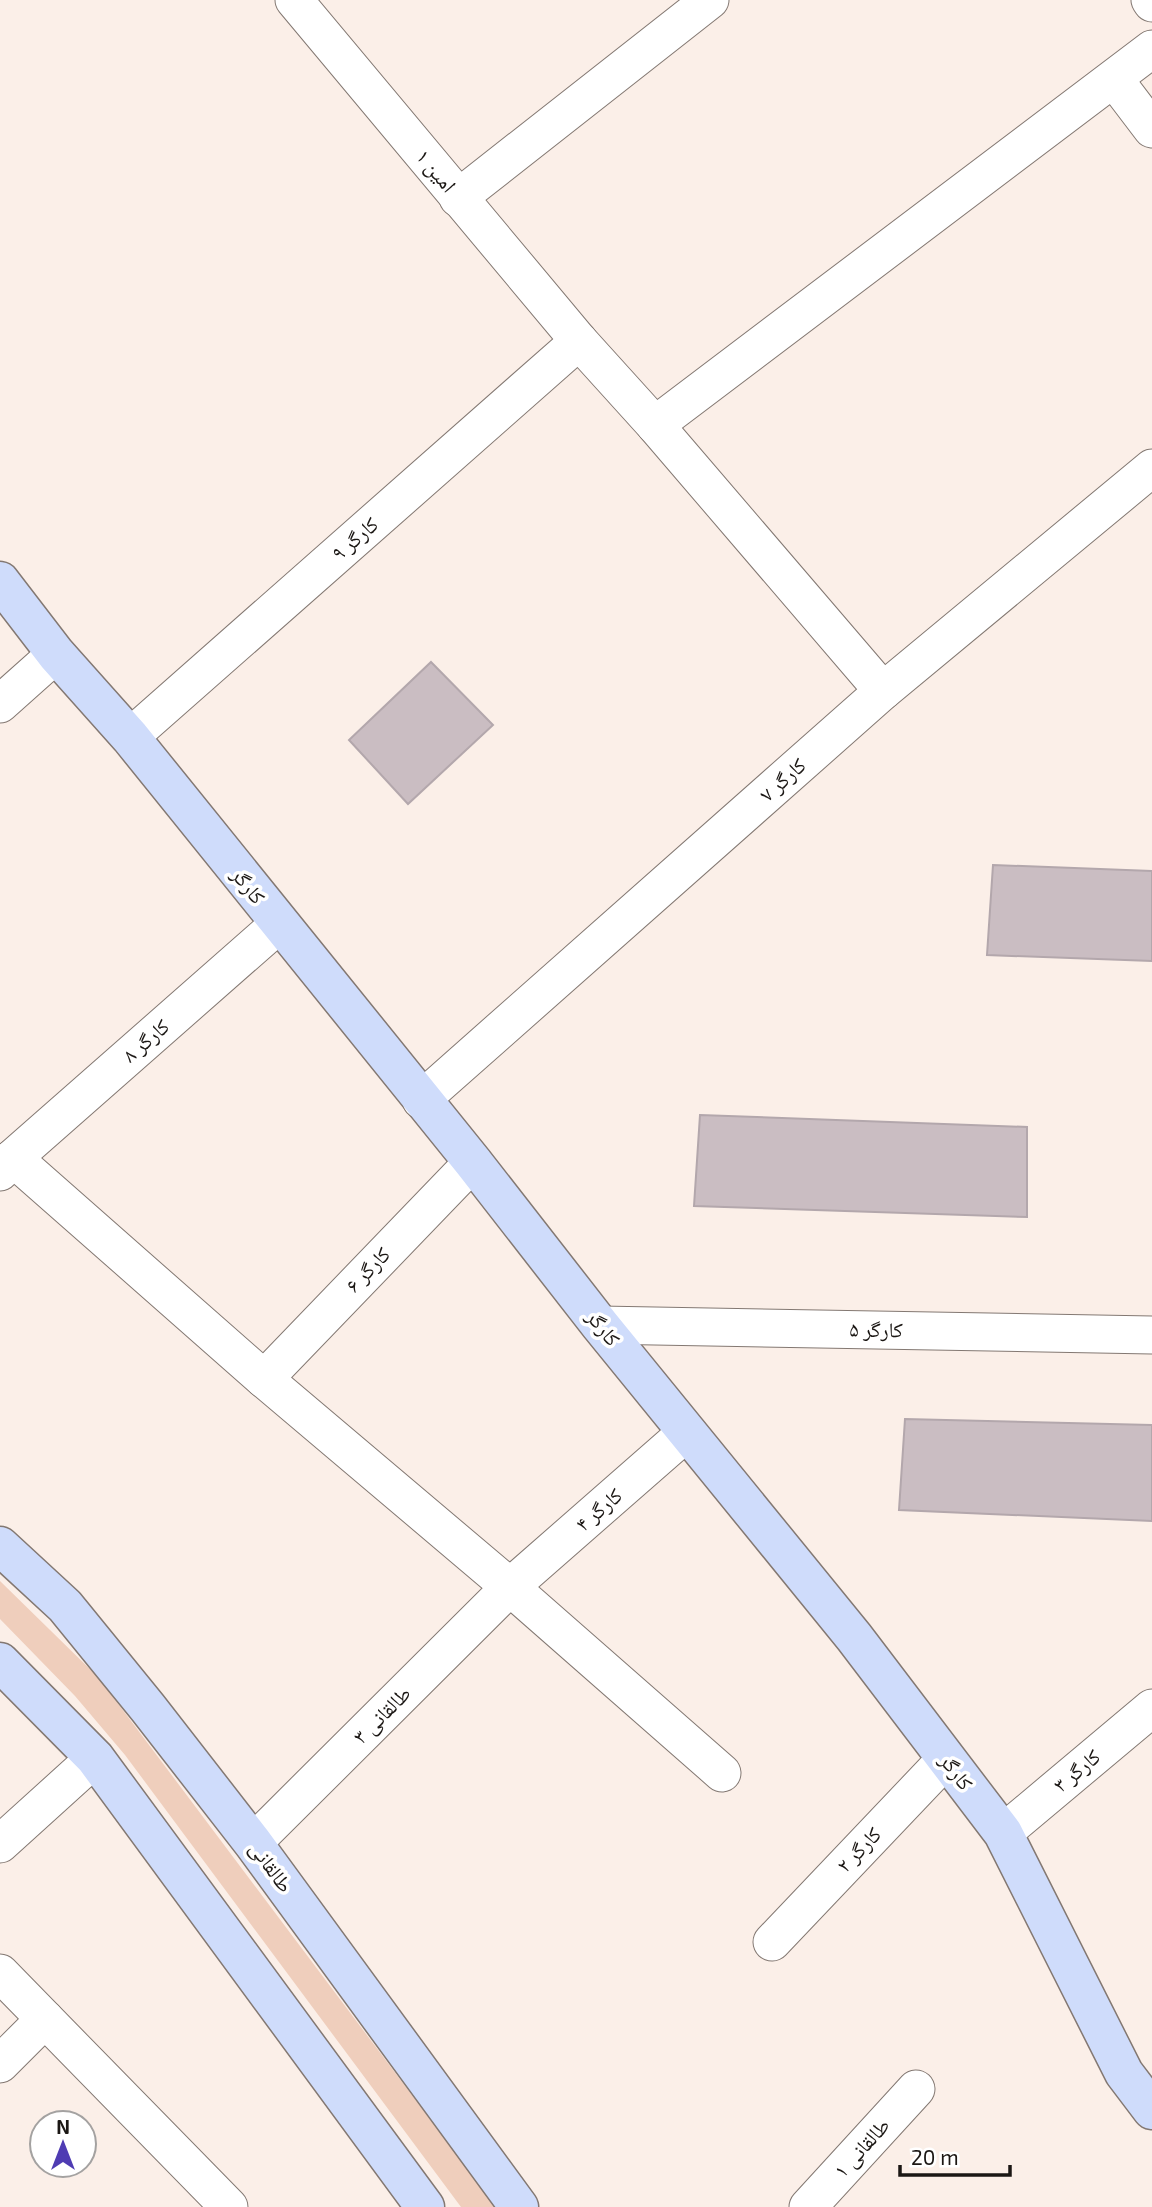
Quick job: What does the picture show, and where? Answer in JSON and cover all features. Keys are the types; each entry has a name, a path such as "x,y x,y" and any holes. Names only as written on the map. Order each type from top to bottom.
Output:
{"main road":[{"name":"کارگر","path":"0,581 56,654 130,737 853,1637 1003,1833 1124,2073 1148,2097"},
{"name":"طالقانی","path":"0,1546 65,1606 253,1843 519,2207"},
{"path":"0,1662 95,1758 425,2207"}],"street":[{"name":"امین ۱","path":"294,0 579,341 655,425 883,691"},
{"path":"458,198 710,0"},
{"path":"655,425 1152,48"},
{"path":"1114,79 1152,129"},
{"name":"کارگر ۹","path":"130,737 579,341"},
{"name":"کارگر ۷","path":"421,1100 883,691 1152,468"},
{"path":"0,704 56,654"},
{"name":"کارگر ۸","path":"7,1165 279,925"},
{"name":"کارگر ۶","path":"264,1379 472,1162"},
{"path":"7,1165 510,1587 723,1773"},
{"name":"کارگر ۵","path":"600,1325 1152,1335"},
{"name":"کارگر ۴","path":"510,1587 687,1432"},
{"name":"طالقانی ۳","path":"253,1843 510,1587"},
{"name":"کارگر ۳","path":"1003,1833 1152,1708"},
{"path":"0,1844 95,1758"},
{"name":"کارگر ۲","path":"772,1942 946,1759"},
{"path":"0,1973 229,2207"},
{"path":"0,2064 45,2019"},
{"name":"طالقانی ۱","path":"808,2207 916,2088"}],"shaded area":[{"path":"0,1581 98,1677 496,2207 461,2207 125,1755 75,1696 0,1619"}],"building":[{"path":"431,662 493,725 408,804 349,740"},
{"path":"993,865 1152,871 1152,961 987,955"},
{"path":"700,1115 1027,1127 1027,1217 694,1206"},
{"path":"905,1419 1152,1425 1152,1521 899,1510"}]}
